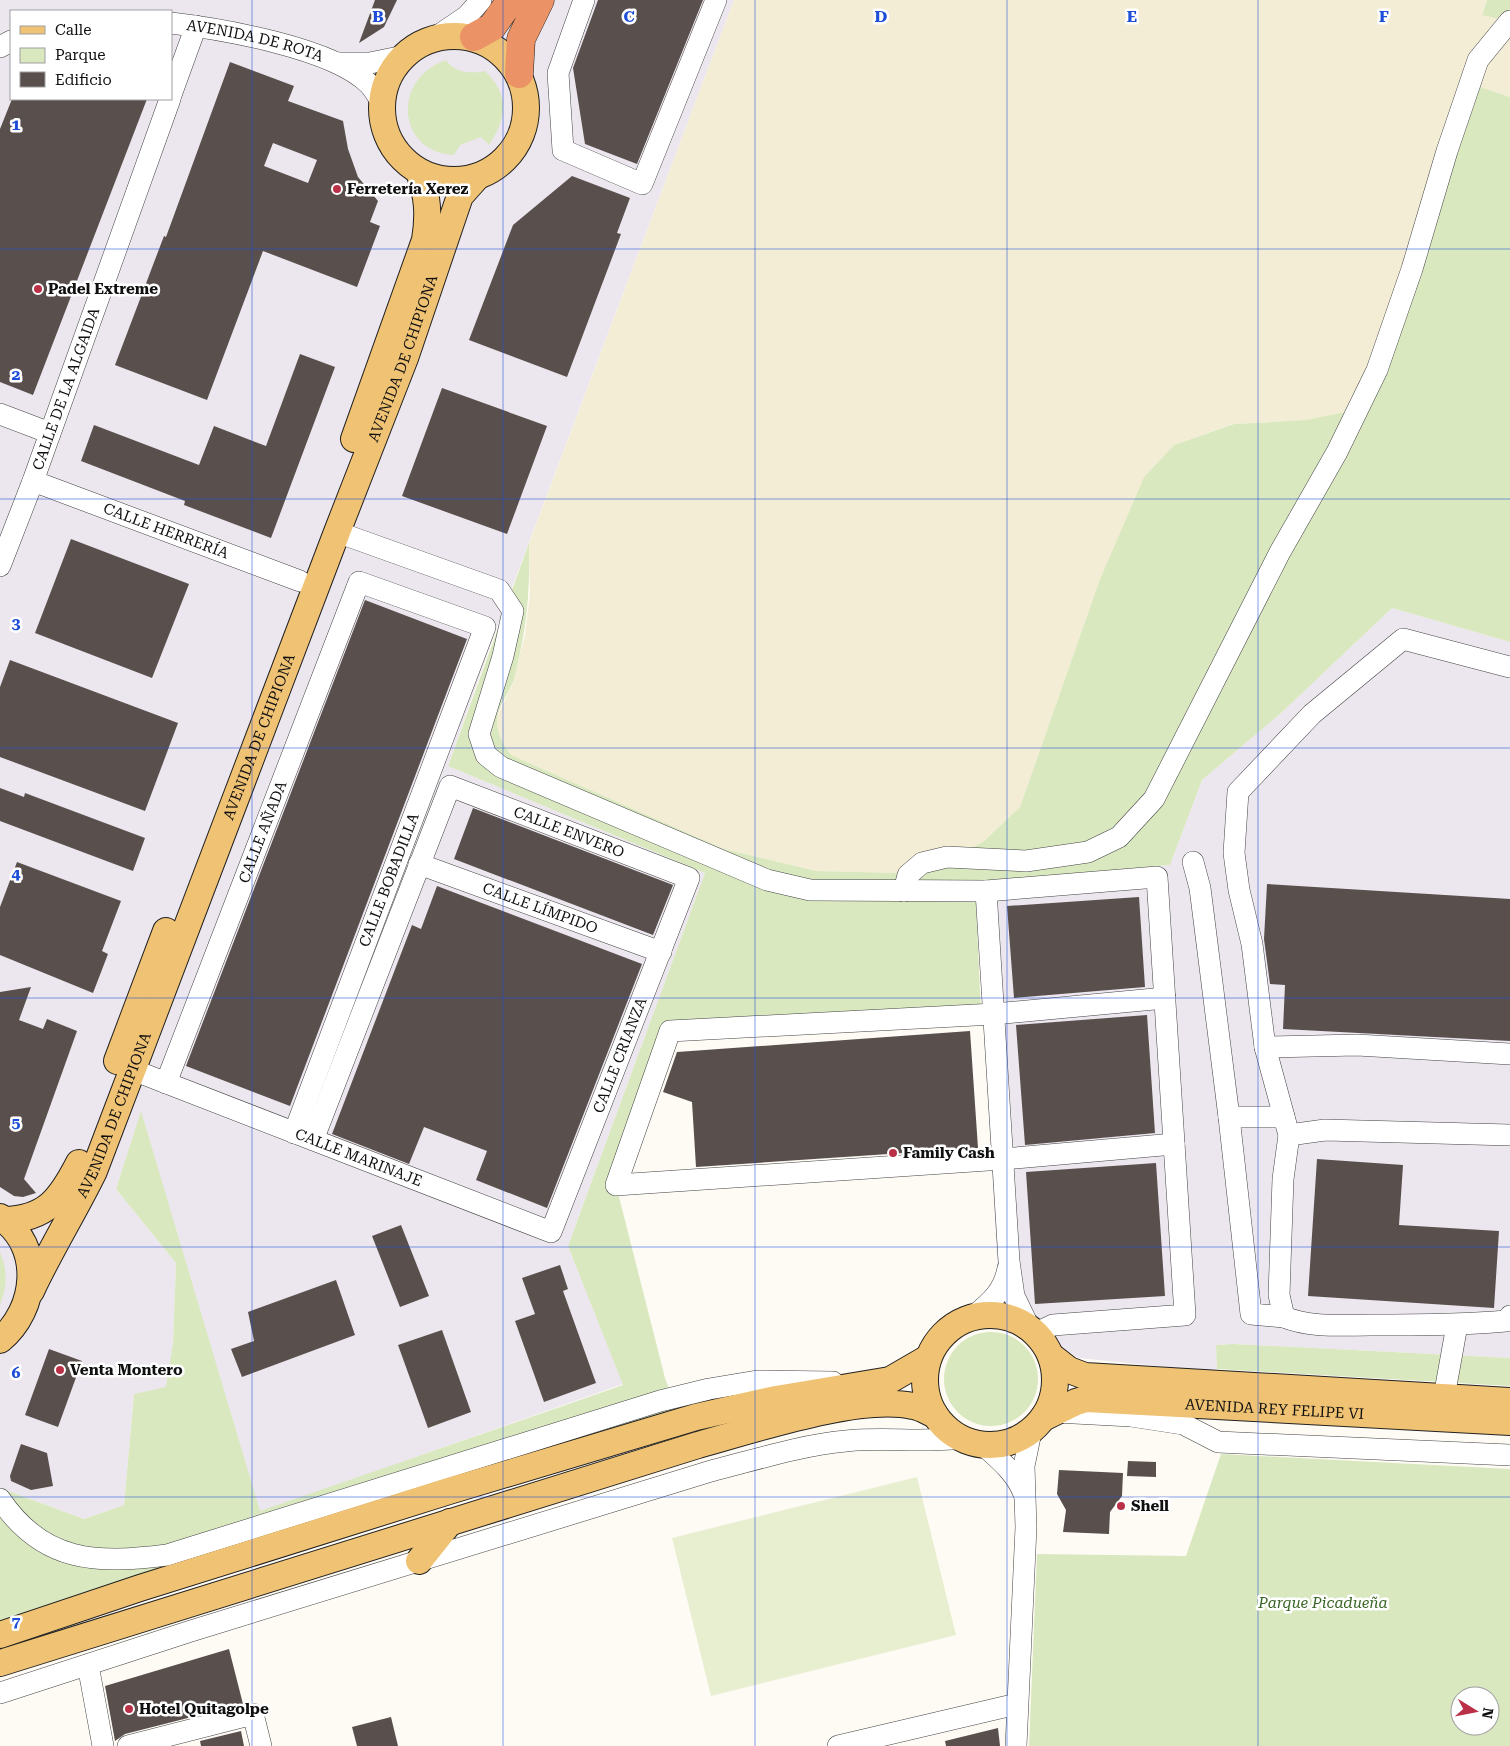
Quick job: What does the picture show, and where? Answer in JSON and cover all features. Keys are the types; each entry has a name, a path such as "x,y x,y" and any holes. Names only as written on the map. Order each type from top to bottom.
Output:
{"highway":[{"path":"474,38 492,27 511,0"},
{"path":"519,74 521,38 540,0"}],"main road":[{"path":"455,35 474,38 500,52 519,74 526,94 527,115 521,136 510,154 495,168 476,178 457,181 437,179 419,172 403,159 390,143 383,124 382,103 385,86 393,70 404,56 419,44 436,37 455,35"},
{"name":"AVENIDA DE CHIPIONA","path":"2,1219 22,1219 43,1211 62,1194 79,1164 388,349 426,240 429,213 426,191 419,172"},
{"name":"AVENIDA DE CHIPIONA","path":"3,1341 24,1313 31,1291 50,1250 73,1214 94,1171 337,532 406,358 460,196 476,178"},
{"path":"2,1219 17,1234 27,1252 31,1271 31,1291"},
{"path":"974,1316 1005,1316 1032,1330 1051,1356 1055,1374 1054,1394 1043,1421 1007,1443 972,1442 944,1427 935,1415 927,1396 925,1377 928,1358 937,1342 952,1326 974,1316"},
{"name":"AVENIDA REY FELIPE VI","path":"1051,1356 1069,1370 1085,1376 1510,1401"},
{"path":"0,1635 140,1588 421,1500 696,1417 868,1382 890,1380 928,1358"},
{"name":"AVENIDA REY FELIPE VI","path":"1043,1421 1086,1399 1510,1422"},
{"path":"0,1663 698,1445 779,1423 840,1410 884,1404 914,1406 935,1415"},
{"path":"419,1561 450,1522"}],"street":[{"path":"436,37 466,16 481,0"},
{"path":"584,0 558,73 563,150 642,184 716,0"},
{"path":"904,891 908,875 922,863 947,857 1026,860 1088,852 1119,838 1154,799 1280,552 1337,452 1377,370 1412,269 1447,151 1478,60 1510,21"},
{"name":"AVENIDA DE ROTA","path":"172,23 213,28 303,50 338,63 369,84 382,103"},
{"path":"172,92 196,26"},
{"name":"AVENIDA DE ROTA","path":"338,63 370,64 404,56"},
{"name":"CALLE DE LA ALGAIDA","path":"0,566 9,518 33,481 170,100"},
{"path":"0,414 50,433"},
{"name":"CALLE HERRERÍA","path":"33,481 300,581"},
{"path":"337,532 499,590 513,612 503,656 479,734 486,755 501,768 767,880 810,890 986,891 1158,877 1185,1315 1053,1325 1032,1330 1014,1296 1009,1261 986,891"},
{"name":"CALLE BOBADILLA","path":"294,1133 485,627 359,582"},
{"name":"CALLE AÑADA","path":"166,1083 359,582"},
{"path":"1284,1317 1279,1295 1286,1126 1265,1047 1252,944 1239,890 1234,853 1238,792 1312,714 1404,639 1510,667"},
{"name":"CALLE BOBADILLA","path":"313,1140 450,786"},
{"name":"CALLE ENVERO","path":"450,786 690,878"},
{"path":"1193,862 1200,888 1229,1117 1251,1314 1284,1317 1296,1322 1330,1325 1457,1325 1506,1321 1510,1316"},
{"name":"CALLE LÍMPIDO","path":"419,864 661,952"},
{"name":"CALLE CRIANZA","path":"551,1232 690,878"},
{"path":"1165,998 994,1014 670,1031 616,1185 1003,1159 1174,1144"},
{"path":"1265,1047 1357,1045 1510,1054"},
{"name":"CALLE MARINAJE","path":"133,1070 551,1232"},
{"path":"1229,1117 1325,1130 1510,1135"},
{"path":"974,1316 999,1294 1006,1280 1009,1261"},
{"path":"1444,1397 1457,1325"},
{"path":"0,1499 14,1519 34,1537 64,1552 125,1560 176,1552 660,1401 709,1389 757,1382 868,1382"},
{"path":"1016,1746 1021,1537 1027,1501 1024,1466 1043,1421 1131,1416 1183,1424 1218,1442 1510,1454"},
{"path":"0,1693 667,1484 784,1452 843,1441 874,1439 972,1442 1011,1472 1019,1482 1027,1501"},
{"path":"88,1664 103,1746"},
{"path":"838,1746 1018,1704"},
{"path":"128,1746 253,1714 261,1746"}],"shaded area":[{"path":"0,0 734,0 497,627 448,766 705,873 568,1246 623,1384 260,1512 141,1112 116,1189 176,1263 173,1343 167,1388 134,1394 124,1505 84,1519 0,1488"},
{"path":"734,0 1487,0 1482,14 1510,17 1510,97 1459,81 1417,280 1361,410 1306,420 1233,424 1174,445 1144,477 1100,579 1020,807 984,841 956,857 898,873 816,871 724,849 511,755 499,738 496,719 512,685 525,635 530,593 529,543"},
{"path":"1392,608 1510,642 1510,1358 1233,1344 1216,1345 1217,1369 1206,1371 1079,1358 1062,1348 1006,1306 998,1273 975,882 1170,865 1202,780 1280,714"}],"green space":[{"path":"1487,0 1510,0 1510,17 1504,20 1482,15"},
{"path":"446,60 454,68 464,72 485,71 499,89 503,106 499,125 489,145 481,137 460,145 454,155 435,151 421,141 412,128 408,113 410,97 416,82 428,69"},
{"path":"1459,80 1510,97 1510,642 1392,608 1280,714 1202,780 1170,865 975,882 981,1014 670,1031 616,1185 665,1378 677,1411 0,1624 0,1488 84,1519 124,1505 134,1394 166,1387 173,1343 176,1263 116,1189 141,1111 260,1511 623,1385 568,1246 705,873 448,766 529,543 529,579 525,627 514,679 501,705 497,721 501,739 511,755 724,849 816,871 898,873 956,857 984,841 1020,807 1100,579 1144,477 1174,445 1234,424 1306,420 1361,409 1417,280"},
{"path":"0,1252 6,1278 0,1305"},
{"path":"991,1332 1009,1336 1024,1346 1034,1361 1038,1379 1034,1397 1024,1412 1009,1422 991,1426 973,1422 958,1412 948,1397 944,1379 948,1361 958,1346 973,1336"},
{"path":"1233,1344 1510,1358 1510,1386 1217,1369 1216,1345"},
{"name":"Parque Picadueña","path":"1221,1454 1510,1469 1510,1746 1029,1746 1037,1554 1186,1556"},
{"path":"917,1477 956,1635 711,1696 672,1538"}],"building":[{"path":"375,0 397,0 384,27 359,43"},
{"path":"598,0 703,0 637,164 585,144 573,68"},
{"path":"230,62 294,86 288,101 343,121 348,149 358,177 378,201 370,222 380,226 357,287 263,251 207,400 115,365 164,236 166,237","holes":["273,143 317,160 308,183 264,166"]},
{"path":"12,100 147,100 33,395 0,382 0,129"},
{"path":"572,176 630,198 617,233 621,234 567,377 469,340 513,225"},
{"path":"300,354 335,367 271,538 184,505 185,501 81,461 94,425 199,465 214,426 266,446"},
{"path":"442,388 547,426 507,534 402,496"},
{"path":"71,539 189,584 152,678 35,633"},
{"path":"365,600 467,639 290,1106 186,1066"},
{"path":"10,660 178,723 145,811 0,757 0,687"},
{"path":"0,788 24,797 25,793 145,838 133,871 0,821"},
{"path":"473,808 673,885 653,935 454,859"},
{"path":"17,862 121,901 102,951 108,954 93,993 0,955 0,907"},
{"path":"1267,884 1510,899 1510,1041 1283,1029 1285,985 1270,984 1264,939"},
{"path":"437,886 642,964 547,1208 476,1180 487,1151 424,1127 409,1164 332,1134 412,925 421,929"},
{"path":"1139,897 1145,987 1014,998 1007,906"},
{"path":"31,987 19,1020 43,1029 47,1019 77,1031 24,1179 36,1193 23,1197 14,1196 0,1187 0,992"},
{"path":"1147,1015 1155,1133 1025,1145 1016,1025"},
{"path":"970,1031 978,1148 696,1167 692,1102 663,1092 677,1052"},
{"path":"1317,1159 1403,1165 1399,1225 1499,1231 1494,1308 1308,1296"},
{"path":"1156,1163 1165,1296 1035,1304 1026,1172"},
{"path":"401,1225 429,1296 400,1307 372,1236"},
{"path":"560,1265 568,1289 563,1291 596,1383 544,1402 515,1321 535,1314 522,1278"},
{"path":"336,1280 355,1335 242,1377 231,1349 254,1341 248,1312"},
{"path":"442,1330 471,1412 428,1428 398,1345"},
{"path":"49,1349 82,1361 58,1427 25,1415"},
{"path":"21,1444 47,1453 53,1486 31,1490 11,1481 10,1476"},
{"path":"1128,1461 1156,1462 1156,1477 1127,1476"},
{"path":"1059,1470 1123,1473 1122,1496 1110,1512 1109,1534 1063,1532 1066,1510 1057,1494"},
{"path":"229,1649 243,1704 125,1734 115,1741 105,1686"},
{"path":"391,1717 398,1746 357,1746 352,1727"},
{"path":"998,1728 1000,1746 946,1746 945,1741"},
{"path":"241,1731 244,1746 201,1746 200,1741"}],"place":[{"name":"Ferretería Xerez","path":"337,189"},
{"name":"Padel Extreme","path":"38,289"},
{"name":"Family Cash","path":"893,1153"},
{"name":"Venta Montero","path":"60,1370"},
{"name":"Shell","path":"1121,1506"},
{"name":"Hotel Quitagolpe","path":"129,1709"}]}
